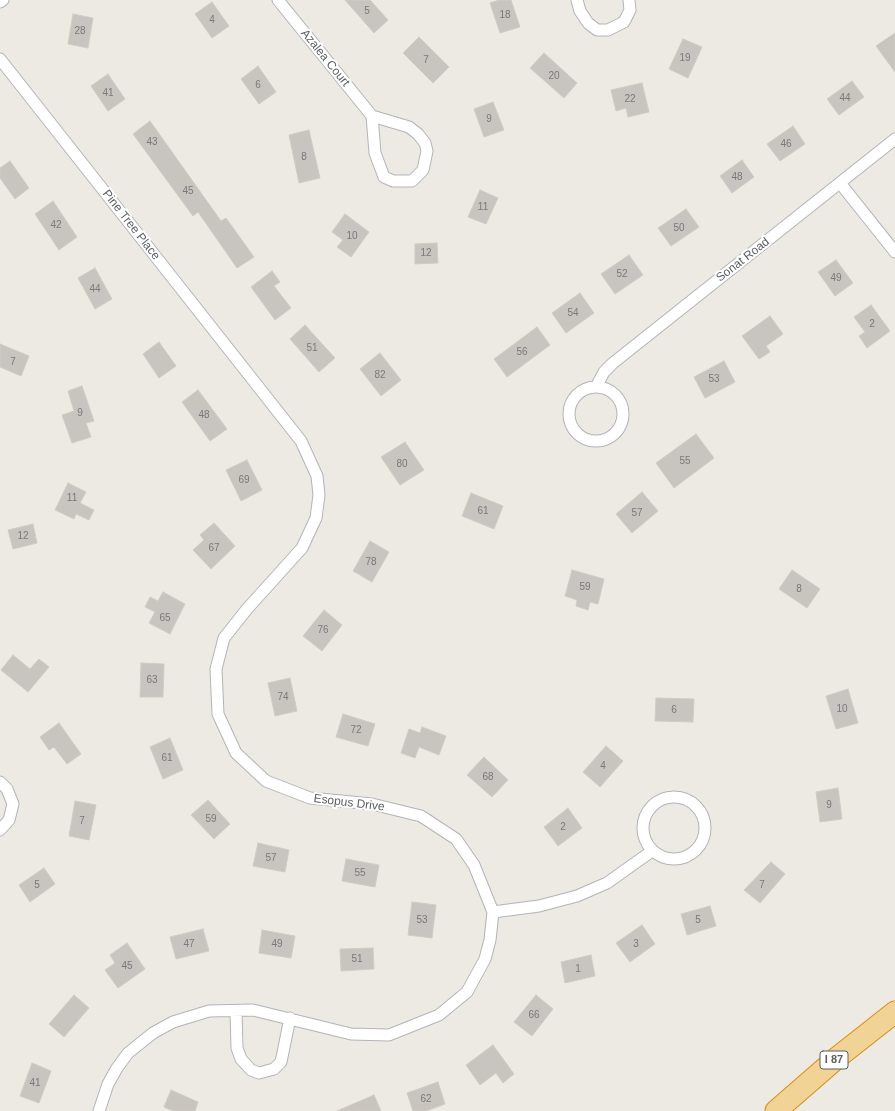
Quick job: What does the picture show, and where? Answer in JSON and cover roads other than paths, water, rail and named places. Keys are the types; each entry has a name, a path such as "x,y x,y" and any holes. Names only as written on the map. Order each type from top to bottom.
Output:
{"highway":[{"name":"I 87","path":"776,1111 838,1057 895,1012"}],"street":[{"name":"Azalea Court","path":"278,0 372,116"},
{"path":"577,0 580,11 588,23 597,30 608,30 624,22 630,10 629,0"},
{"name":"Pine Tree Place","path":"0,59 261,390"},
{"path":"372,116 409,127 425,143 427,151 423,170 412,181 393,181 384,177 375,153 372,116"},
{"name":"Sonat Road","path":"596,387 604,372 613,363 895,139"},
{"path":"840,182 895,252"},
{"path":"596,387 604,388 617,398 622,413 621,421 612,435 597,440 589,440 575,431 569,414 574,398 580,392 588,388 596,387"},
{"name":"Esopus Drive","path":"99,1111 108,1084 128,1053 153,1033 173,1022 209,1011 253,1010 351,1034 389,1035 439,1015 467,992 485,959 490,940 493,912 474,865 456,839 421,816 372,804 310,798 266,781 236,753 218,714 216,669 224,638 247,609 302,548 316,518 319,495 317,476 302,441 261,390"},
{"path":"0,782 7,789 13,804 10,820 0,830"},
{"path":"670,796 686,798 698,807 703,818 705,830 700,845 695,851 681,858 673,859 658,855 652,851 647,844 642,829 642,822 649,807 662,798 670,796"},
{"path":"493,912 539,906 577,896 607,883 652,851"},
{"path":"236,1011 237,1048 241,1059 251,1070 259,1073 274,1069 281,1062 290,1018"}]}
